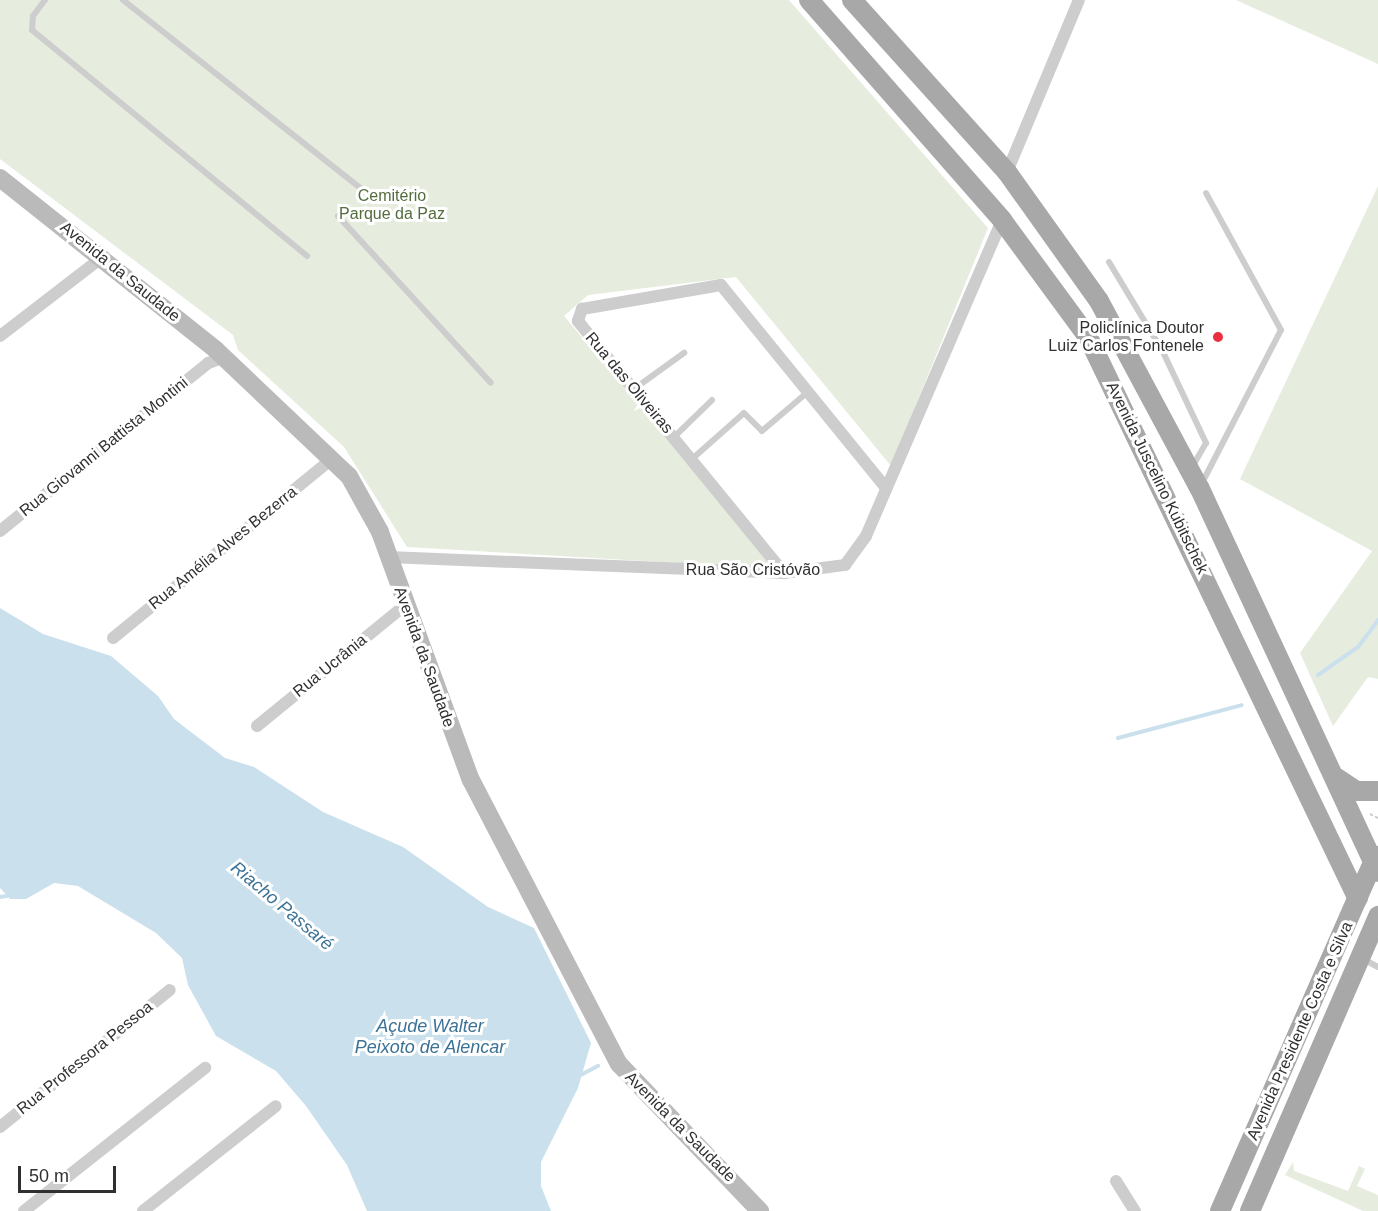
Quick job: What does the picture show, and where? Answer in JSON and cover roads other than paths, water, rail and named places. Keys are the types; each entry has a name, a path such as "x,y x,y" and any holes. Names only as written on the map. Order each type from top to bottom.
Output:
{"main road":[{"name":"Avenida Juscelino Kubitschek","path":"809,0 1002,220 1088,337 1358,899"},
{"name":"Avenida Juscelino Kubitschek","path":"852,0 1007,172 1061,243 1125,345 1200,489 1377,861"},
{"path":"1035,262 1061,243"},
{"path":"1337,778 1366,794 1378,791"},
{"name":"Avenida Presidente Costa e Silva","path":"1220,1211 1377,861"},
{"path":"1358,899 1378,895"},
{"name":"Avenida Presidente Costa e Silva","path":"1250,1211 1369,963 1378,916"}],"street":[{"path":"1007,172 1079,0"},
{"name":"Avenida da Saudade","path":"0,178 104,256 333,458 368,506 471,780 619,1064 760,1211"},
{"name":"Rua São Cristóvão","path":"388,557 784,573 845,565 866,536 1002,220"},
{"path":"0,336 104,256"},
{"name":"Rua das Oliveiras","path":"784,573 578,321 579,312 611,299 715,284 728,291 886,488"},
{"name":"Rua Giovanni Battista Montini","path":"0,531 216,357"},
{"name":"Rua Amélia Alves Bezerra","path":"113,638 333,458"},
{"name":"Rua Ucrânia","path":"257,726 404,606"},
{"name":"Rua Professora Pessoa","path":"0,1127 170,990"},
{"path":"24,1211 205,1068"},
{"path":"143,1211 276,1106"},
{"path":"1116,1180 1135,1211"}],"lane":[{"path":"45,0 33,16 32,30 307,256"},
{"path":"123,0 360,188"},
{"path":"1200,489 1281,330 1206,193"},
{"path":"338,216 490,383"},
{"path":"1109,262 1163,352 1206,443 1190,470"},
{"path":"634,389 684,353"},
{"path":"692,459 744,413 762,431 809,391"},
{"path":"674,437 712,400"}],"water":[{"name":"Açude Walter Peixoto de Alencar","path":"0,608 43,634 111,656 158,696 174,719 225,758 254,767 323,812 403,847 488,907 534,928 591,1043 578,1088 541,1162 541,1186 551,1211 367,1211 347,1165 306,1106 276,1071 216,1036 188,985 182,958 156,933 78,886 54,883 26,899 10,899 0,888"}],"waterway":[{"path":"1318,675 1358,647 1378,620"},
{"path":"1118,738 1242,705"},
{"name":"Riacho Passaré","path":"0,897 12,895"},
{"path":"577,1077 598,1066"}],"place":[{"name":"Policlínica Doutor Luiz Carlos Fontenele","path":"1218,337"}],"park label":[{"name":"Cemitério Parque da Paz","path":"392,205"}]}
